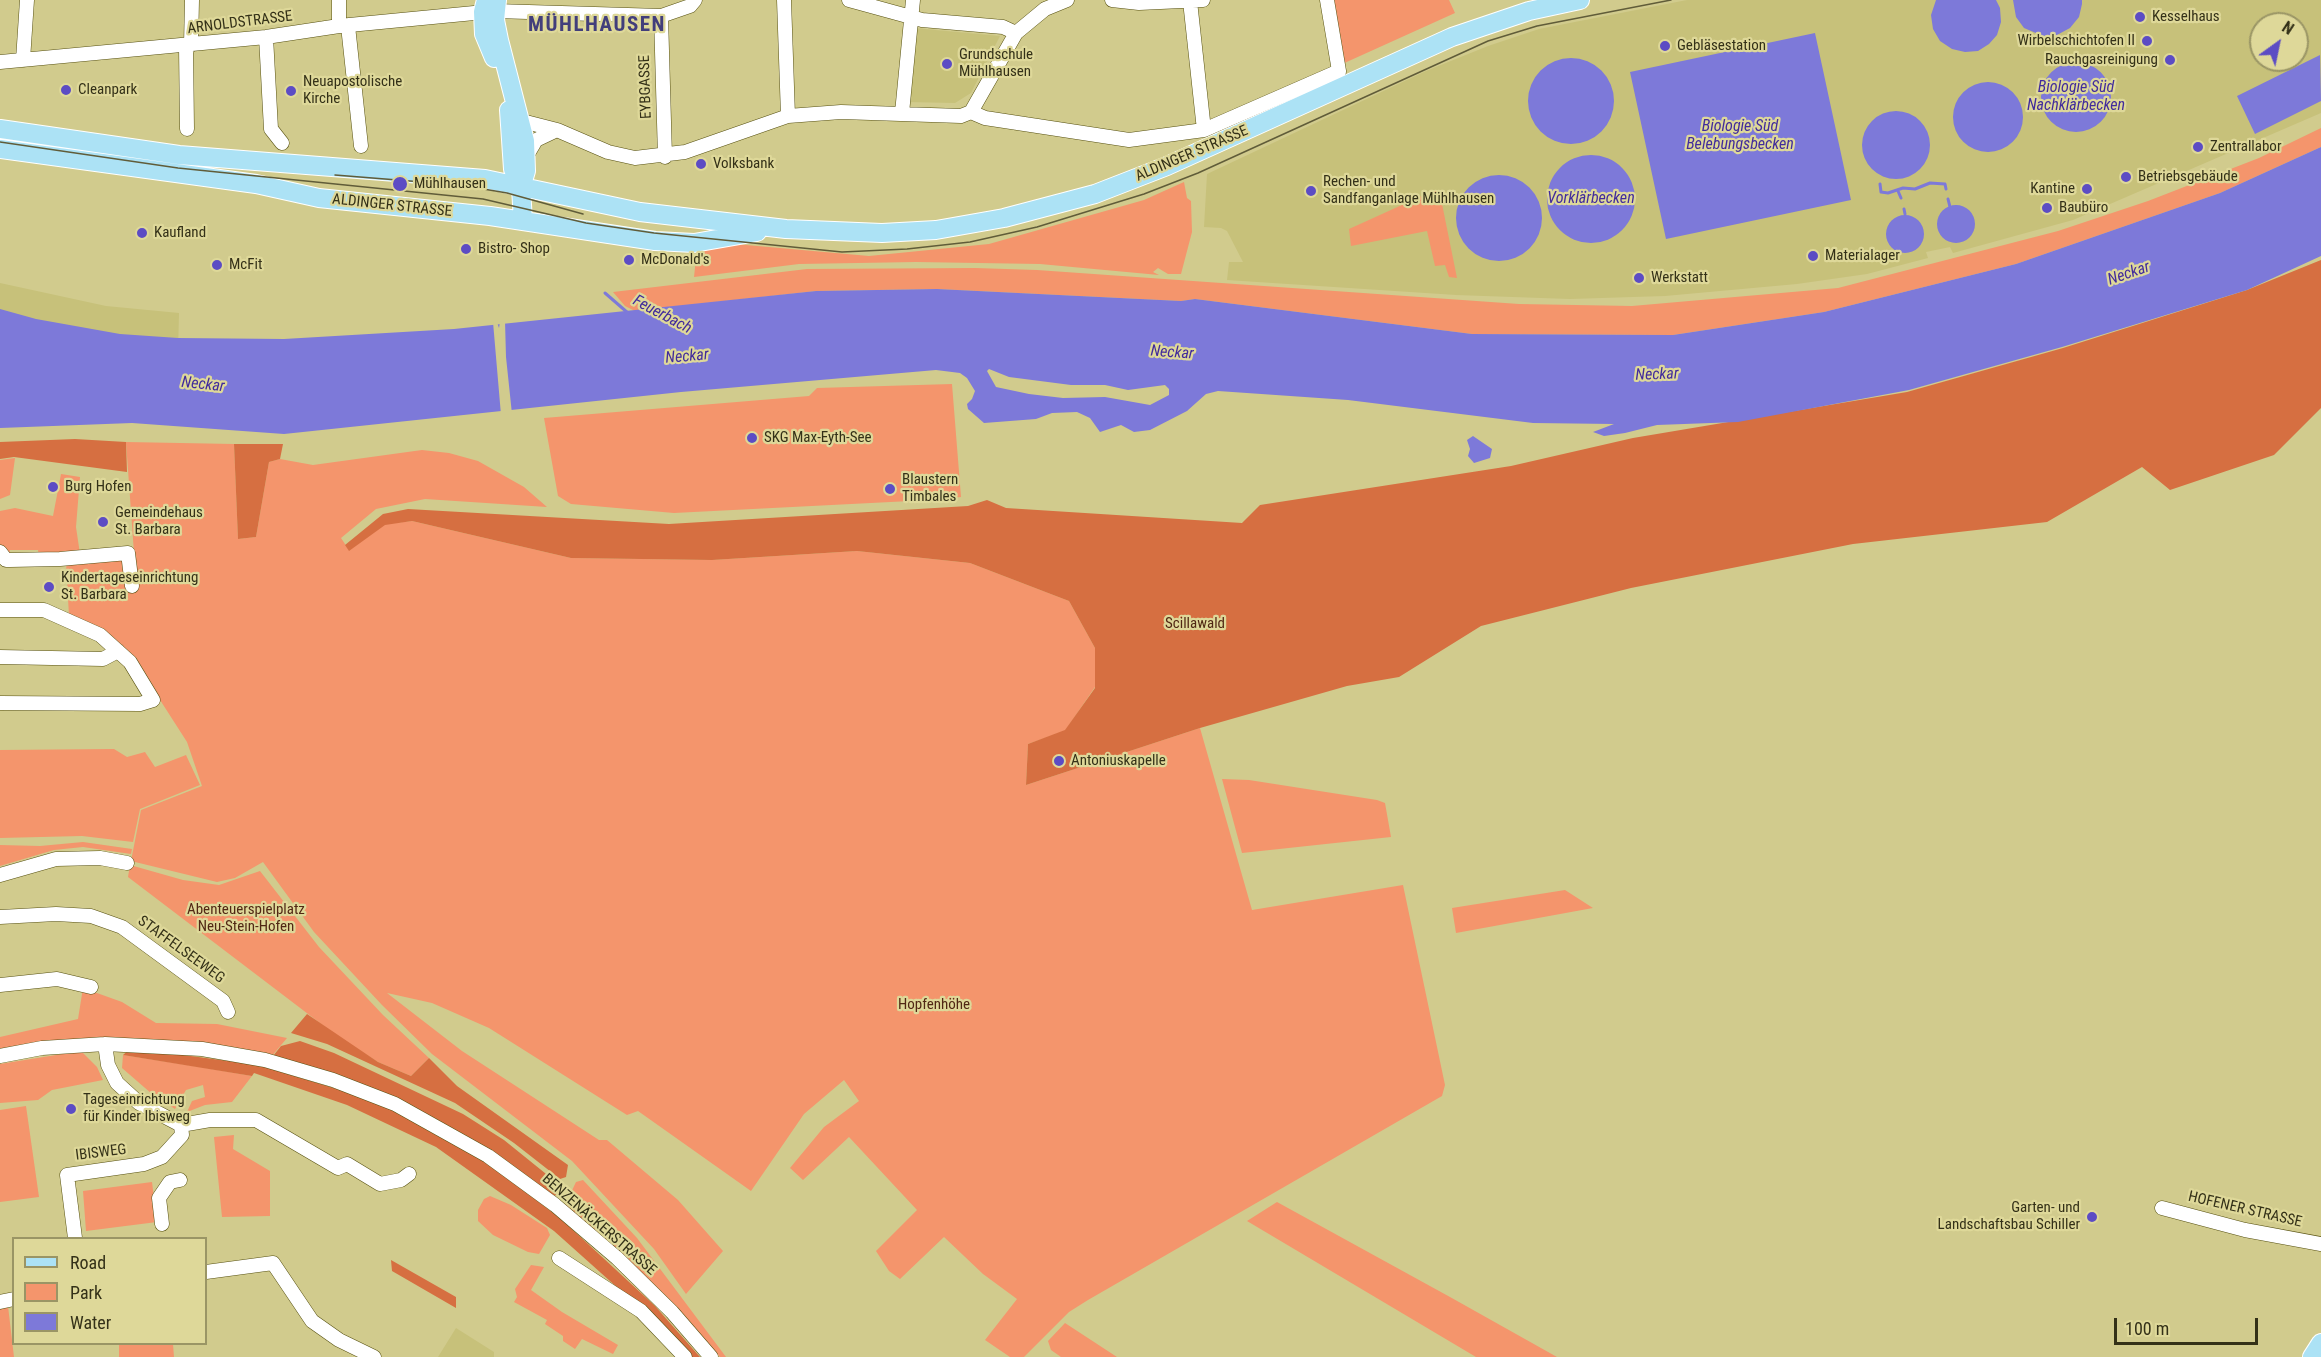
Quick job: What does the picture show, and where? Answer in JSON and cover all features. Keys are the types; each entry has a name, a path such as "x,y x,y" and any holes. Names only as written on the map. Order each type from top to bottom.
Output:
{"main road":[{"name":"ALDINGER STRASSE","path":"0,129 179,154 489,180 640,212 786,229 882,233 936,230 1004,218 1075,200 1167,166 1462,34 1528,11 1580,0"},
{"path":"490,6 484,34 516,119 519,163 526,171 521,188 523,221"},
{"name":"ALDINGER STRASSE","path":"0,149 256,184 325,199 523,221 676,243 694,243 742,233 786,229"},
{"name":"ALDINGER STRASSE","path":"489,180 500,177 519,163"},
{"path":"2312,1357 2321,1343"}],"street":[{"path":"23,60 27,0"},
{"path":"187,129 188,45 192,0"},
{"path":"339,0 361,146"},
{"path":"661,16 690,6 695,0"},
{"path":"784,0 788,116"},
{"path":"849,0 922,20 1003,27 1016,33"},
{"path":"902,113 913,0"},
{"path":"971,112 1016,33 1045,9 1067,0"},
{"path":"1112,0 1139,3 1196,1"},
{"name":"ALDINGER STRASSE","path":"516,119 557,130 608,152 635,158 665,157 685,152 788,116 842,112 961,116 971,112 985,118 1129,140 1204,130 1339,71 1327,0"},
{"name":"ALDINGER STRASSE","path":"1196,1 1204,130"},
{"name":"ARNOLDSTRASSE","path":"0,62 266,38 490,6 661,16"},
{"name":"EYBGASSE","path":"661,16 665,157"},
{"path":"266,38 272,129 282,144"},
{"name":"ALDINGER STRASSE","path":"519,163 536,140 557,130"},
{"path":"0,552 6,560 60,560 128,553 132,586"},
{"path":"0,610 44,610 100,635 118,651 145,684 153,700 140,704 0,703"},
{"path":"0,657 103,659 118,651"},
{"path":"0,875 56,859 100,858 127,862"},
{"name":"STAFFELSEEWEG","path":"0,917 56,914 91,916 122,927 223,1001 228,1012"},
{"path":"0,985 57,979 91,987"},
{"path":"105,1044 108,1065 117,1083 140,1103 181,1125 210,1120 256,1119 323,1165 338,1168 347,1164 380,1184 401,1180 409,1174"},
{"name":"BENZENÄCKERSTRASSE","path":"0,1056 42,1048 105,1044 202,1049 265,1060 333,1080 395,1104 488,1156 555,1205 625,1266 672,1312 711,1357"},
{"name":"IBISWEG","path":"75,1237 67,1175 144,1164 162,1156 182,1136 181,1125"},
{"path":"162,1224 159,1198 170,1182 180,1180"},
{"name":"HOFENER STRASSE","path":"2162,1208 2245,1230 2321,1244"},
{"path":"559,1258 641,1311 685,1357"},
{"path":"207,1272 273,1263 312,1321 339,1340 374,1357"}],"shaded area":[{"path":"1687,0 2321,0 2321,113 2073,220 1953,253 1950,247 1926,252 1928,258 1867,274 1797,284 1665,296 1570,299 1456,295 1227,280 1229,262 1243,262 1227,231 1221,228 1204,227 1207,174 1426,71 1488,46 1539,29"},
{"name":"Grundschule Mühlhausen","path":"914,28 1000,36 971,93 955,103 906,102"},
{"path":"0,283 106,306 179,313 178,353 0,356"},
{"path":"456,1328 494,1352 494,1357 438,1357"}],"green space":[{"path":"1330,0 1449,0 1455,13 1340,65"},
{"path":"2321,128 2321,147 2220,193 2016,264 1824,312 1673,335 1472,334 1195,299 1181,301 937,289 816,291 635,311 625,306 613,292 807,269 975,268 1037,270 1519,304 1632,306 1838,288 2058,231 2148,201 2259,158"},
{"path":"1184,182 1187,198 1191,201 1192,232 1181,274 1168,274 1158,268 1153,272 1159,275 1040,264 916,262 799,264 694,277 697,249 735,244 869,256 989,244 1144,200"},
{"path":"1435,190 1440,194 1457,278 1449,277 1445,265 1435,266 1427,231 1351,246 1349,229"},
{"name":"Scillawald","path":"2321,260 2321,408 2274,455 2170,490 2142,467 2047,522 1853,544 1631,588 1481,626 1399,677 1347,686 1200,728 1026,785 1028,744 1065,730 1095,688 1095,648 1069,601 970,563 857,551 712,560 571,558 412,521 385,525 349,551 345,545 383,514 408,509 669,524 968,506 987,500 1006,508 1242,523 1260,505 1511,466 1633,438 1907,392 2063,348 2247,290"},
{"name":"SKG Max-Eyth-See","path":"952,384 961,497 674,513 571,504 558,496 544,418 809,396 817,388"},
{"path":"75,439 126,442 127,472 14,457 0,459 0,442"},
{"name":"Hopfenhöhe","path":"126,442 234,444 238,539 256,537 269,462 280,459 313,465 422,450 449,453 478,461 524,487 547,507 425,499 376,509 341,538 349,550 385,524 412,521 571,558 712,560 857,551 970,563 1069,601 1095,648 1095,687 1065,731 1028,744 1026,785 1200,728 1252,910 1403,885 1445,1085 1442,1096 1088,1300 1069,1312 1024,1357 1010,1357 985,1340 1017,1299 983,1274 944,1237 900,1279 889,1271 876,1251 917,1210 849,1137 803,1180 790,1168 824,1127 859,1101 844,1080 804,1114 751,1191 638,1111 627,1115 489,1028 432,1003 387,993 462,1051 599,1140 607,1140 678,1200 723,1251 686,1294 654,1249 572,1161 432,1054 382,1005 314,932 263,862 235,878 217,882 131,861 141,810 202,786 187,742 144,675 69,616 66,562 134,553"},
{"path":"234,444 283,444 280,459 269,462 256,537 238,539"},
{"path":"15,458 10,495 0,499 0,460"},
{"path":"61,474 80,477 76,527 80,554 39,557 38,550 10,550 9,558 3,554 0,544 0,511 15,508 53,516"},
{"path":"114,749 127,757 145,752 155,767 186,755 200,785 140,809 133,842 82,836 0,838 0,750"},
{"path":"1222,779 1249,780 1377,800 1385,803 1391,837 1242,853"},
{"path":"83,842 132,849 131,854 83,847 54,850 0,866 0,845 40,846"},
{"name":"Abenteuerspielplatz Neu-Stein-Hofen","path":"130,865 183,880 219,885 260,871 319,947 383,1015 429,1058 411,1076 378,1062 337,1036 128,877"},
{"path":"1565,890 1593,908 1456,933 1452,908"},
{"path":"83,988 122,1002 156,1023 217,1024 287,1038 271,1057 197,1044 0,1054 0,1037 78,1019"},
{"path":"307,1014 378,1062 411,1076 429,1058 457,1086 568,1165 566,1177 560,1179 514,1143 455,1103 327,1044 291,1033"},
{"path":"300,1041 334,1053 463,1114 504,1140 561,1186 555,1196 470,1138 398,1099 273,1056 281,1046"},
{"path":"131,1048 258,1065 393,1106 490,1165 560,1218 655,1306 700,1357 687,1357 648,1315 554,1231 436,1147 347,1105 254,1073 252,1076 123,1055"},
{"path":"81,1051 97,1067 103,1080 52,1090 38,1100 0,1103 0,1064"},
{"path":"123,1055 252,1076 232,1102 205,1105 187,1112 192,1101 205,1097 203,1085 186,1090 175,1109 152,1094 122,1068"},
{"path":"26,1106 39,1197 0,1202 0,1110"},
{"path":"234,1135 233,1149 270,1171 270,1216 222,1217 214,1137"},
{"path":"583,1180 637,1238 726,1357 720,1357 620,1254 565,1205 576,1182"},
{"path":"152,1182 157,1222 86,1231 83,1191"},
{"path":"490,1196 511,1205 547,1228 550,1235 539,1254 528,1252 493,1235 478,1221 478,1210 484,1199"},
{"path":"1277,1202 1557,1357 1476,1357 1247,1221"},
{"path":"391,1260 456,1297 456,1308 392,1271"},
{"path":"531,1265 544,1267 531,1290 562,1312 618,1345 613,1354 582,1339 575,1349 563,1341 563,1336 545,1324 547,1320 514,1302 517,1297 515,1289"},
{"path":"0,1306 8,1306 14,1357 0,1357"},
{"path":"1065,1323 1117,1357 1061,1357 1051,1350 1048,1341"},
{"path":"119,1345 173,1345 174,1357 119,1357"}],"water":[{"path":"1936,0 1996,0 2000,8 2001,22 1997,35 1978,51 1965,52 1952,49 1940,41 1933,29 1931,15"},
{"name":"Biologie Süd Nachklärbecken","path":"2013,0 2082,0 2082,4 2079,17 2070,28 2057,35 2043,36 2024,28 2016,17"},
{"name":"Biologie Süd Belebungsbecken","path":"1815,33 1851,200 1666,239 1630,72"},
{"path":"2320,55 2321,101 2255,134 2237,96 2286,72 2309,72 2309,60"},
{"name":"Vorklärbecken","path":"1563,58 1579,58 1602,70 1611,84 1614,101 1611,118 1602,132 1579,144 1563,144 1547,137 1535,125 1528,109 1528,93 1535,77 1547,65"},
{"name":"Biologie Süd Nachklärbecken","path":"2076,62 2089,65 2101,72 2108,84 2111,97 2108,110 2101,122 2089,129 2076,132 2063,129 2051,122 2044,110 2041,97 2044,84 2051,72 2063,65"},
{"name":"Biologie Süd Nachklärbecken","path":"1988,82 2001,85 2013,92 2020,104 2023,117 2020,130 2013,142 2001,149 1988,152 1975,149 1963,142 1956,130 1953,117 1956,104 1963,92 1975,85"},
{"path":"1889,111 1903,111 1915,116 1925,126 1930,145 1925,164 1915,174 1903,179 1889,179 1877,174 1867,164 1862,152 1862,138 1867,126 1877,116"},
{"name":"Neckar","path":"2321,147 2321,256 2247,290 2062,347 1909,390 1738,422 1657,425 1604,436 1593,432 1614,424 1533,423 1348,400 1218,391 1206,394 1187,411 1150,430 1134,432 1121,425 1100,432 1090,418 1077,412 1052,413 1036,419 984,423 968,409 967,404 975,391 967,378 960,373 936,370 681,392 284,434 132,423 0,428 0,309 36,319 120,334 178,338 284,339 454,329 816,291 937,289 1181,301 1195,299 1472,334 1673,335 1824,312 2016,264 2220,193","holes":["989,369 1009,377 1071,385 1105,385 1128,390 1165,385 1169,389 1169,395 1150,405 1105,397 1063,398 1029,394 996,387 987,371"]},
{"name":"Vorklärbecken","path":"1591,155 1608,159 1622,168 1631,182 1635,199 1631,216 1622,230 1608,239 1591,243 1574,239 1560,230 1551,216 1547,199 1551,182 1560,168 1574,159"},
{"path":"1499,175 1523,182 1535,194 1542,218 1535,242 1523,254 1499,261 1475,254 1463,242 1456,218 1463,194 1475,182"},
{"path":"1956,205 1963,206 1969,211 1974,217 1974,231 1969,237 1963,242 1956,243 1949,242 1943,237 1938,231 1937,224 1938,217 1943,211 1949,206"},
{"path":"1905,215 1918,221 1924,234 1918,247 1905,253 1892,247 1886,234 1892,221"},
{"path":"1473,436 1492,449 1490,458 1474,463 1468,456 1470,449 1467,440"}],"pier":[{"path":"505,321 512,414 501,415 493,322 497,322 499,328 500,322"}],"waterway":[{"path":"1880,184 1881,192 1888,193 1903,188 1915,189 1930,183 1945,184 1946,189"},
{"path":"1898,191 1901,198"},
{"path":"1948,199 1950,207"},
{"path":"1904,209 1905,214"},
{"name":"Feuerbach","path":"605,293 628,313"}],"tram line":[{"path":"0,142 178,168 483,199 586,223 654,233 842,252 907,249 970,242 1037,227 1144,194 1198,173 1488,41 1537,26 1671,0"},
{"path":"335,175 460,185 507,193 583,214"}],"place":[{"name":"Kesselhaus","path":"2140,17"},
{"name":"Wirbelschichtofen II","path":"2147,41"},
{"name":"Gebläsestation","path":"1665,46"},
{"name":"Rauchgasreinigung","path":"2170,60"},
{"name":"Grundschule Mühlhausen","path":"947,64"},
{"name":"Cleanpark","path":"66,90"},
{"name":"Neuapostolische Kirche","path":"291,91"},
{"name":"Zentrallabor","path":"2198,147"},
{"name":"Volksbank","path":"701,164"},
{"name":"Betriebsgebäude","path":"2126,177"},
{"name":"Mühlhausen","path":"400,184"},
{"name":"Kantine","path":"2087,189"},
{"name":"Rechen- und Sandfanganlage Mühlhausen","path":"1311,191"},
{"name":"Baubüro","path":"2047,208"},
{"name":"Kaufland","path":"142,233"},
{"name":"Bistro- Shop","path":"466,249"},
{"name":"Materialager","path":"1813,256"},
{"name":"McDonald's","path":"629,260"},
{"name":"McFit","path":"217,265"},
{"name":"Werkstatt","path":"1639,278"},
{"name":"SKG Max-Eyth-See","path":"752,438"},
{"name":"Burg Hofen","path":"53,487"},
{"name":"Blaustern Timbales","path":"890,489"},
{"name":"Gemeindehaus St. Barbara","path":"103,522"},
{"name":"Kindertageseinrichtung St. Barbara","path":"49,587"},
{"name":"Antoniuskapelle","path":"1059,761"},
{"name":"Tageseinrichtung für Kinder Ibisweg","path":"71,1109"},
{"name":"Garten- und Landschaftsbau Schiller","path":"2092,1217"}],"district":[{"name":"MÜHLHAUSEN","path":"597,26"}]}
